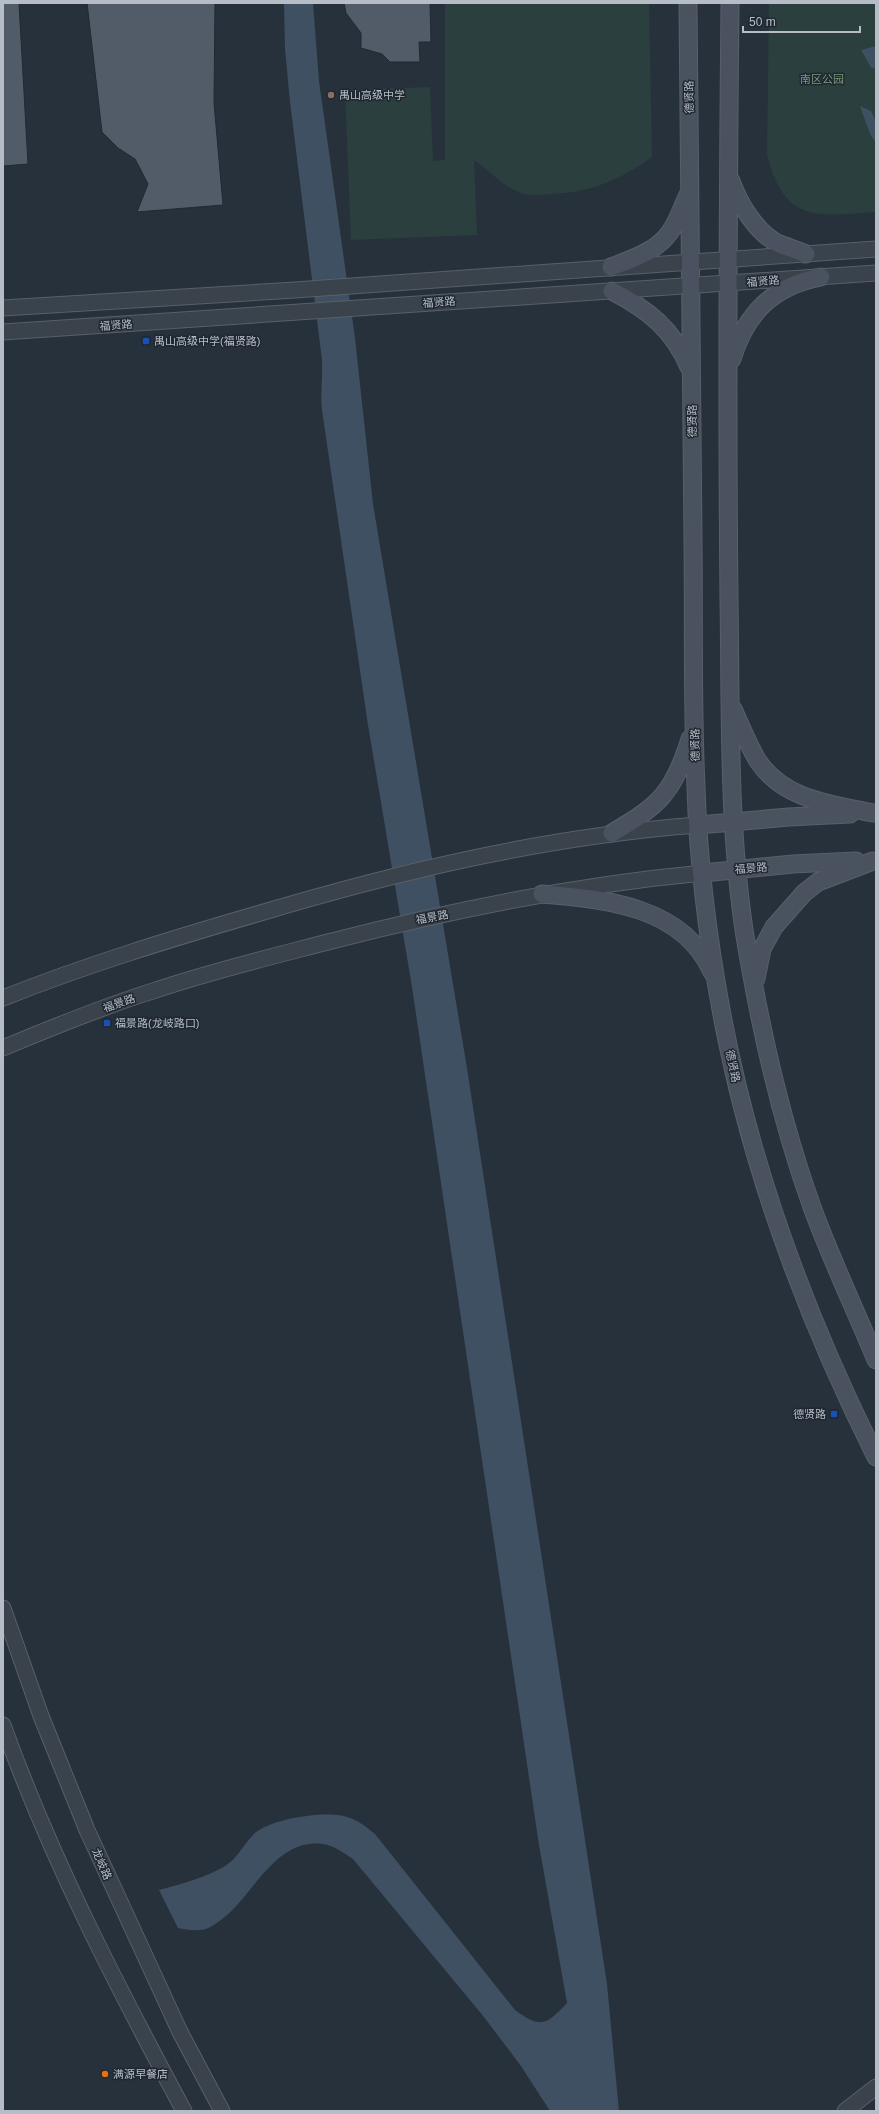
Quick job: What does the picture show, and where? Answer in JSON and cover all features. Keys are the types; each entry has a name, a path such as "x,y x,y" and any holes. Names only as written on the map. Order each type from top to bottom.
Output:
{"main road":[{"name":"德贤路","path":"688,3 696,787 703,873 717,985 733,1067 745,1118 776,1219 823,1340 876,1457"},
{"path":"730,3 727,259 730,766 738,870 749,961 754,989 783,1109 810,1200 876,1360"},
{"path":"728,170 736,195 762,231 777,242 806,254"},
{"path":"611,267 650,250 663,241 671,231 690,190"},
{"path":"727,374 738,340 750,317 774,296 803,280 821,277"},
{"path":"612,291 638,304 652,315 672,336 683,352 692,372"},
{"path":"730,702 759,762 781,786 814,800 874,813"},
{"path":"612,833 650,810 663,797 674,781 684,759 695,723"},
{"path":"699,826 789,817 874,813"},
{"path":"754,989 762,949 774,927 795,902 818,882 875,861"},
{"name":"福景路","path":"703,873 792,864 875,861"},
{"path":"542,894 616,902 653,914 673,927 706,958 717,985"}],"street":[{"name":"福贤路","path":"3,308 295,290 876,249"},
{"name":"福贤路","path":"3,332 876,273"},
{"path":"3,997 140,949 387,877 441,864 530,846 612,833 699,826"},
{"name":"福景路","path":"3,1048 75,1018 156,990 246,963 395,924 542,894 595,885 703,873"},
{"name":"龙岐路","path":"3,1608 41,1716 87,1830 180,2032 222,2111"},
{"path":"3,1725 30,1795 77,1903 108,1966 184,2111"},
{"path":"846,2111 876,2087"}],"green space":[{"path":"445,3 649,3 652,157 628,173 592,188 566,193 536,195 524,194 514,190 501,182 474,160 477,235 351,240 345,90 430,87 433,161 445,160"},
{"name":"南区公园","path":"769,3 876,3 876,212 820,214 806,211 794,204 783,194 774,177 767,155"}],"water":[{"path":"284,3 313,3 319,81 355,338 373,504 467,1068 607,1984 619,2111 550,2111 521,2066 484,2017 353,1859 335,1848 323,1844 307,1844 293,1849 268,1868 226,1916 203,1930 178,1928 159,1890 201,1877 225,1866 230,1863 253,1835 260,1829 271,1824 312,1815 338,1815 351,1818 375,1834 515,2010 531,2020 543,2022 554,2016 567,2003 539,1845 412,987 368,725 322,410 322,360 290,102 285,49"},
{"path":"876,46 876,67 872,69 861,50"},
{"path":"860,106 871,111 876,122 876,143 870,134"}],"building":[{"path":"3,3 19,3 28,164 3,166"},
{"path":"87,3 215,3 214,103 223,205 137,212 148,184 135,159 118,148 102,132"},
{"path":"344,3 430,3 431,42 419,42 420,62 390,62 382,54 361,48 361,33 346,13"}],"place":[{"name":"禺山高级中学","path":"331,95"},
{"name":"禺山高级中学(福贤路)","path":"146,341"},
{"name":"福景路(龙岐路口)","path":"107,1023"},
{"name":"德贤路","path":"834,1414"},
{"name":"满源早餐店","path":"105,2074"}]}
